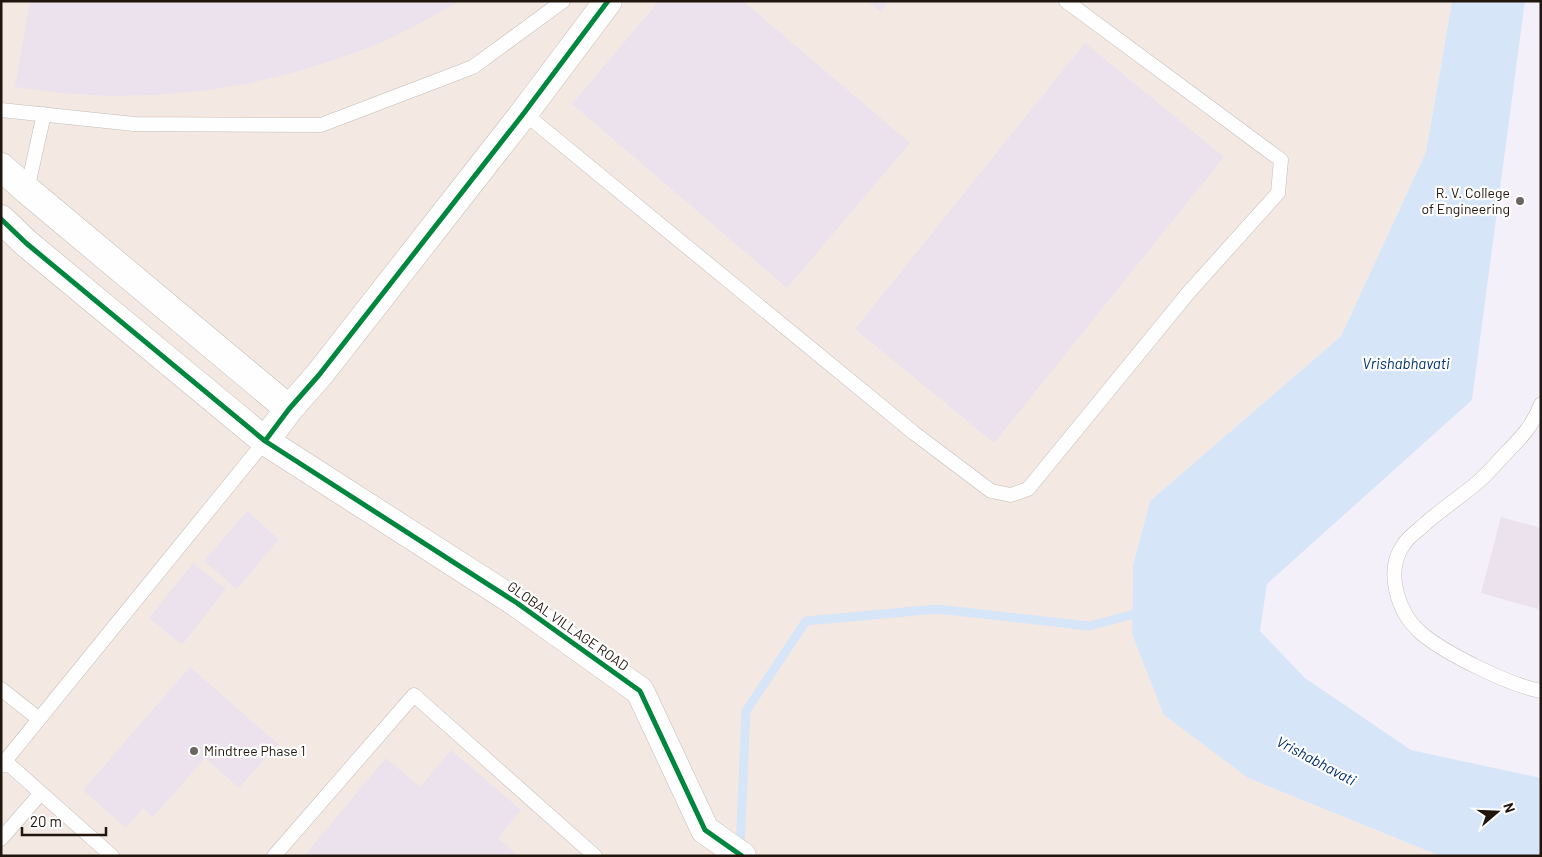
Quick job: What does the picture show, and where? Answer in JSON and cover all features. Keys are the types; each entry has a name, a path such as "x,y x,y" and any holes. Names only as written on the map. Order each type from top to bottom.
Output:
{"street":[{"path":"264,441 289,408 319,376 524,113 608,1"},
{"path":"1,166 27,190 289,408"},
{"name":"GLOBAL VILLAGE ROAD","path":"1,219 26,243 264,441 517,603 640,692 705,830 735,851"}],"lane":[{"path":"1,110 134,124 322,125 473,67 562,1"},
{"path":"524,113 914,433 992,491 1011,495 1028,489 1189,292 1278,193 1281,160 1066,1"},
{"path":"27,190 44,114"},
{"path":"1541,404 1520,440 1478,482 1440,510 1404,544 1398,556 1394,574 1397,593 1403,611 1414,628 1431,642 1492,674 1541,691"},
{"path":"112,856 41,793 3,764 264,441"},
{"path":"1,689 38,719"},
{"path":"274,856 414,695 595,856"},
{"path":"1,839 41,793"}],"shaded area":[{"path":"1,1 1452,1 1426,152 1341,336 1150,501 1133,565 1132,634 1248,778 1440,856 1,856"},
{"name":"R. V. College of Engineering","path":"1525,1 1541,1 1541,778 1411,750 1305,678 1260,631 1267,584 1472,400"}],"water":[{"name":"Vrishabhavati","path":"1452,1 1525,1 1472,400 1267,584 1260,631 1305,678 1411,750 1541,778 1541,856 1440,856 1248,778 1164,715 1132,634 1133,565 1150,501 1341,336 1426,152"}],"building":[{"path":"30,1 460,1 381,43 292,73 246,84 200,91 108,96 61,93 15,87"},
{"path":"659,1 743,1 910,143 787,288 572,104"},
{"path":"867,1 889,1 881,12"},
{"path":"1085,43 1224,157 994,443 855,329"},
{"path":"247,511 279,539 237,589 204,561"},
{"path":"1501,517 1541,528 1541,598 1538,609 1481,593"},
{"path":"193,563 226,589 182,645 149,618"},
{"name":"Mindtree Phase 1","path":"190,667 278,744 239,788 205,758 153,817 143,808 126,828 83,790"},
{"path":"451,750 521,810 498,838 519,856 304,856 386,758 420,787"}],"waterway":[{"path":"740,848 746,711 806,621 937,609 1089,626 1142,612"}],"cycle path":[{"path":"265,441 524,113 608,1"},
{"path":"1,219 26,243 265,441 517,603 640,691 705,830 742,856"}],"place":[{"name":"R. V. College of Engineering","path":"1520,201"},
{"name":"Mindtree Phase 1","path":"194,751"}]}
